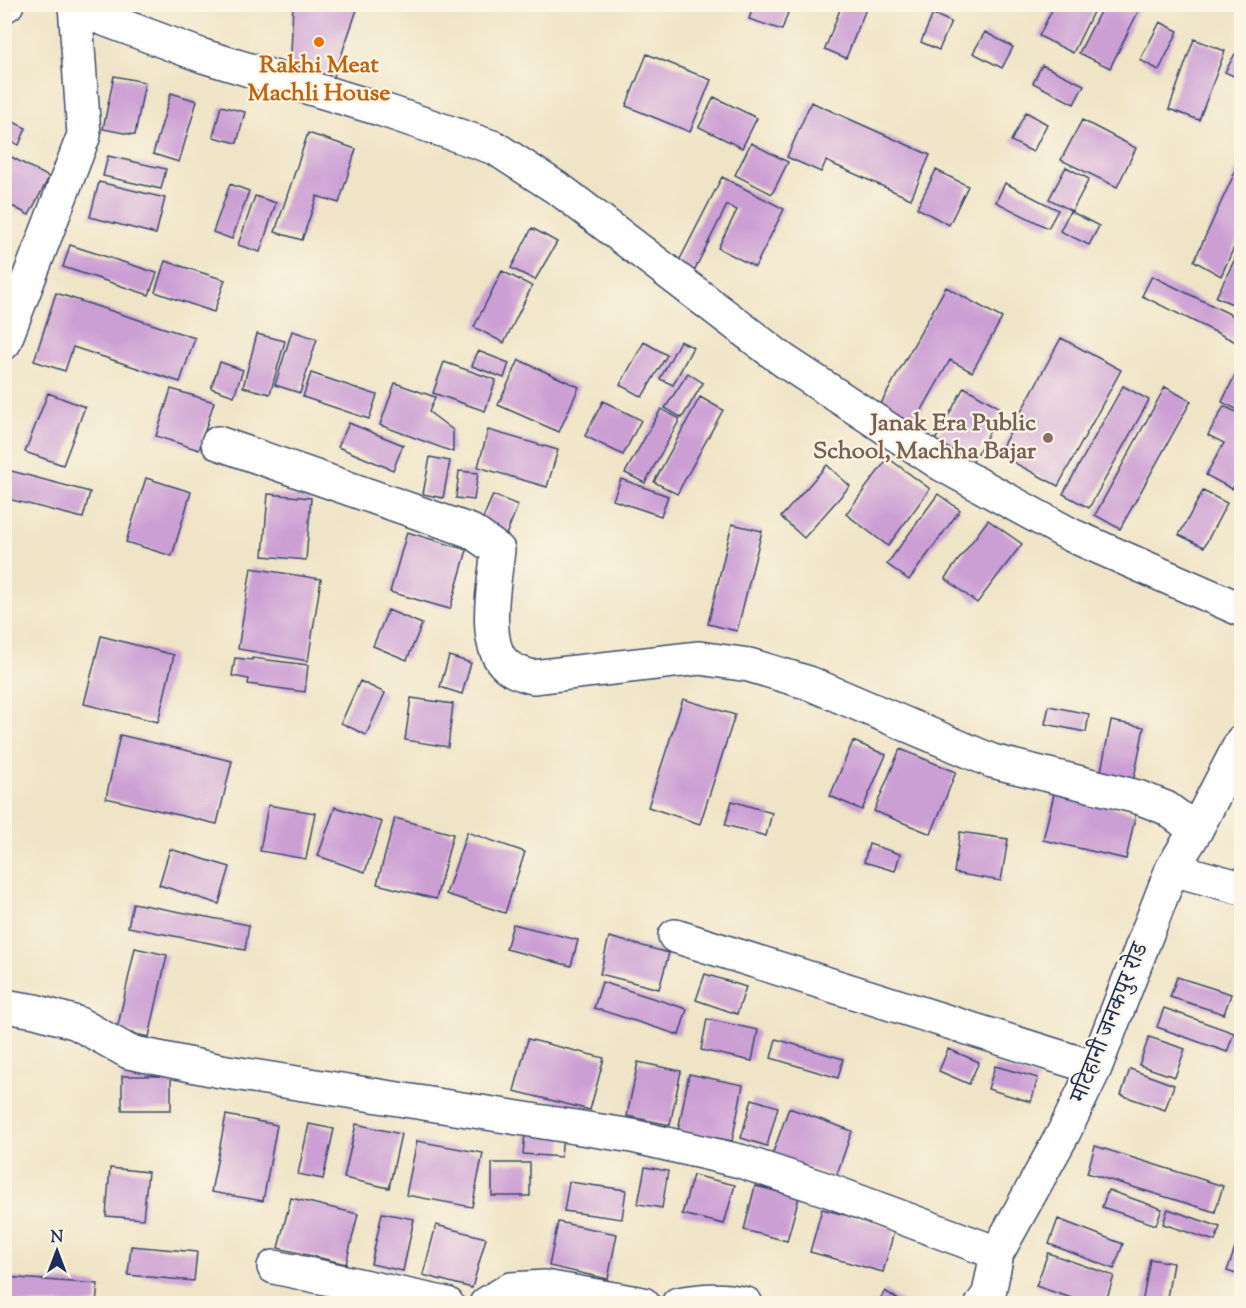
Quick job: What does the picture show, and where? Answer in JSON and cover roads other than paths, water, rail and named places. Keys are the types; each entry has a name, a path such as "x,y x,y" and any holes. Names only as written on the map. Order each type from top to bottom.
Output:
{"street":[{"path":"4,343 84,135 76,7 203,56 380,109 495,148 563,192 783,360 941,464 1071,535 1242,610"},
{"path":"218,443 471,531 498,550 492,633 496,650 503,663 514,671 533,677 699,658 749,665 809,683 992,760 1138,797 1166,808 1196,831"},
{"name":"मटिहानी जनकपुर रोड","path":"994,1300 997,1253 1064,1132 1095,1068 1172,869 1196,831 1242,741"},
{"path":"1172,869 1242,888"},
{"path":"675,936 1095,1068"},
{"path":"4,1006 35,1011 77,1023 129,1052 220,1071 632,1136 740,1161 828,1190 997,1253"},
{"path":"274,1267 447,1304"},
{"path":"486,1304 511,1289 546,1287 643,1304"},
{"path":"678,1304 707,1299 727,1299 746,1304"}],"place":[{"name":"Rakhi Meat Machli House","path":"319,42"},
{"name":"Janak Era Public School, Machha Bajar","path":"1048,438"}]}
